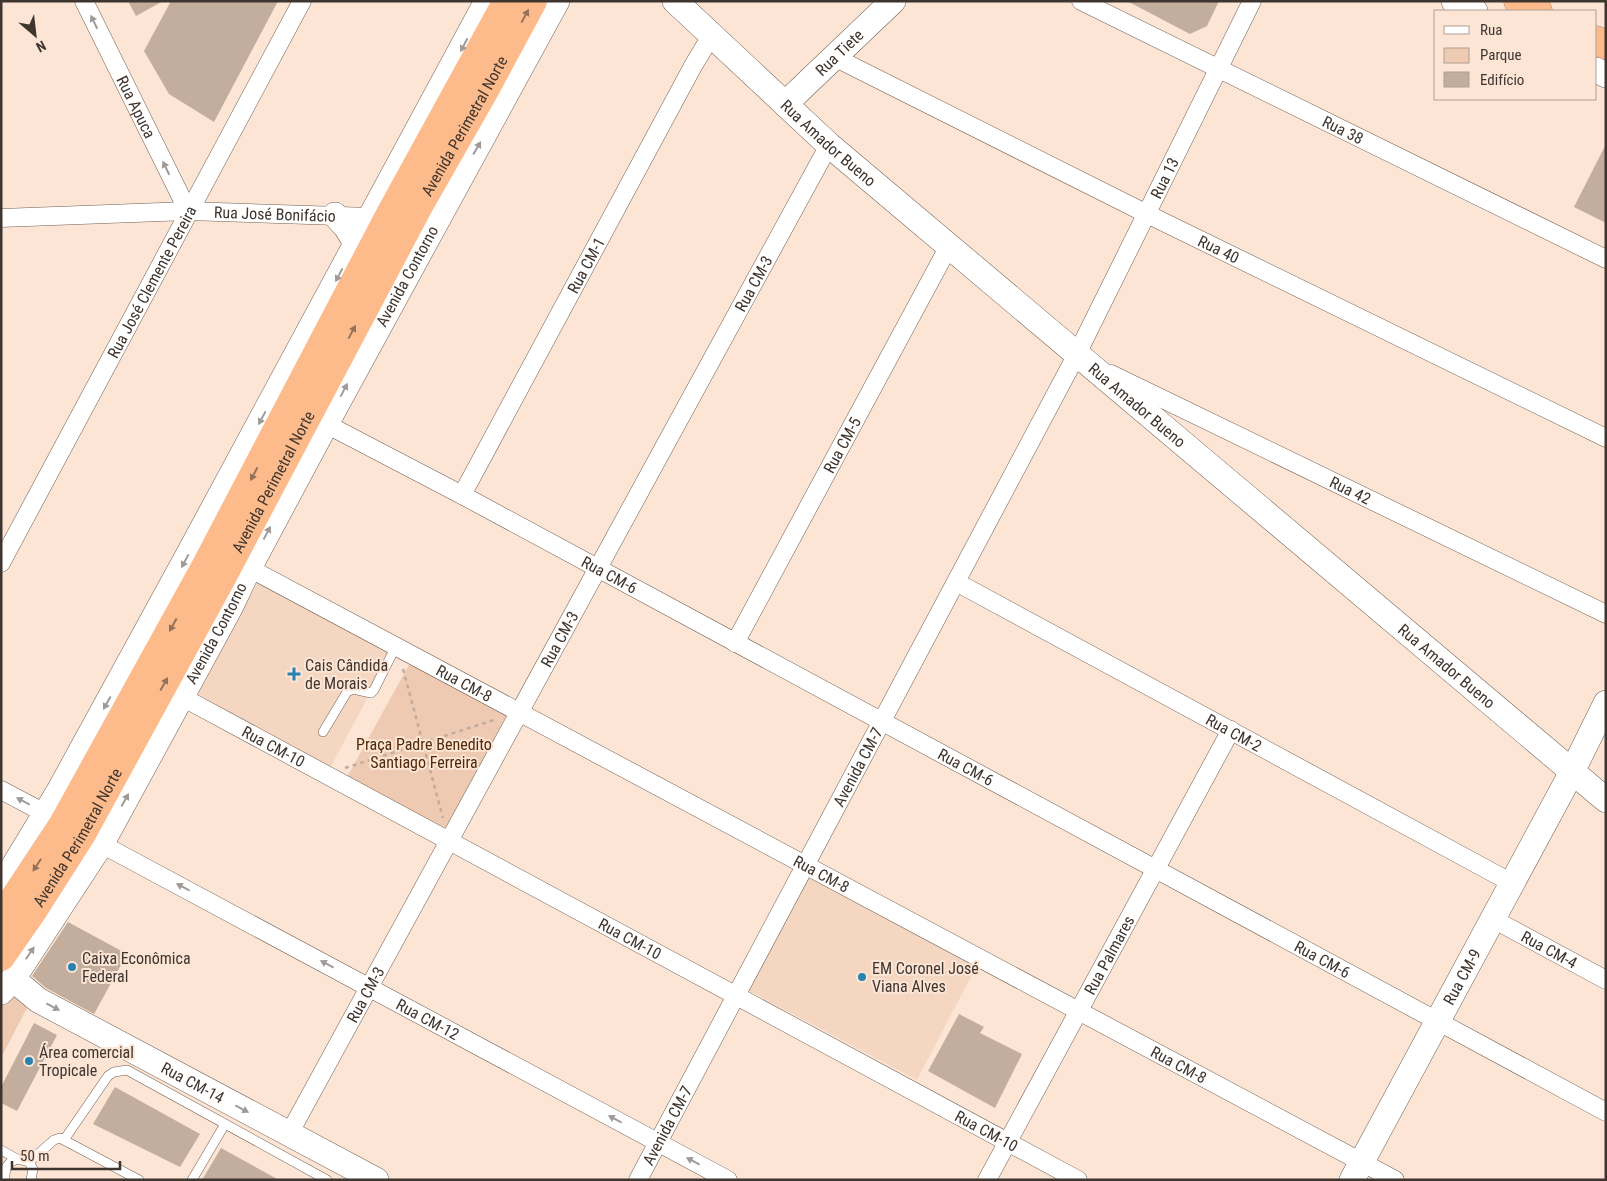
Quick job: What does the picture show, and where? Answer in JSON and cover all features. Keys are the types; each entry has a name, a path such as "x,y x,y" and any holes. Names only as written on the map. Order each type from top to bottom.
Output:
{"highway":[{"name":"Avenida Perimetral Norte","path":"5,976 33,911 73,828 206,567 381,215 507,1"},
{"name":"Avenida Perimetral Norte","path":"1,918 73,828 223,576 420,204 533,1"},
{"path":"1518,1 1536,10"}],"street":[{"name":"Rua Apuca","path":"84,1 188,211"},
{"name":"Rua José Clemente Pereira","path":"1,563 302,1"},
{"name":"Avenida Contorno","path":"73,828 187,558 356,243 381,215 487,1"},
{"name":"Avenida Contorno","path":"1,887 73,828 182,697 326,424 557,1"},
{"name":"Rua Amador Bueno","path":"674,1 829,145 1606,800"},
{"name":"Rua Tiete","path":"786,104 893,1"},
{"name":"Rua 38","path":"1081,1 1606,259"},
{"name":"Rua 13","path":"1086,361 1147,214 1252,1"},
{"path":"1454,1 1473,10"},
{"name":"Rua CM-1","path":"462,495 683,84 712,36"},
{"name":"Rua 40","path":"834,57 1147,214 1606,438"},
{"name":"Rua CM-3","path":"289,1134 829,145"},
{"name":"Rua José Bonifácio","path":"1,218 188,211 335,216 381,215 420,204 453,190"},
{"path":"335,216 346,227 356,243"},
{"name":"Rua CM-5","path":"735,643 949,246"},
{"name":"Avenida CM-7","path":"638,1180 956,582 1086,361"},
{"name":"Rua 42","path":"1086,361 1606,614"},
{"name":"Rua CM-6","path":"326,424 462,495 1606,1112"},
{"name":"Rua CM-8","path":"249,568 1079,1011 1357,1171 1395,1180"},
{"name":"Rua CM-2","path":"956,582 1512,883"},
{"name":"Rua CM-10","path":"182,697 1078,1180"},
{"name":"Rua CM-9","path":"1357,1171 1572,772 1606,703"},
{"name":"Rua Palmares","path":"987,1180 1231,730"},
{"name":"Rua CM-12","path":"1,790 728,1180"},
{"name":"Rua CM-4","path":"1492,920 1606,980"},
{"name":"Rua CM-14","path":"5,976 38,1000 376,1180"}],"lane":[{"path":"323,732 348,692 353,689 371,693 374,690 397,646"},
{"path":"64,1140 108,1076 114,1072 126,1070 320,1178"},
{"path":"192,1180 225,1124"},
{"path":"28,1162 54,1140 60,1138 140,1180"},
{"path":"1,1150 17,1159 28,1162 33,1169 31,1180"},
{"path":"4,1178 5,1169 9,1162 17,1159"}],"path":[{"path":"397,646 449,841"},
{"path":"326,774 520,712"}],"shaded area":[{"name":"Cais Cândida de Morais","path":"259,579 392,652 330,768 197,696"},
{"name":"EM Coronel José Viana Alves","path":"807,874 977,965 917,1080 746,989"}],"green space":[{"name":"Praça Padre Benedito Santiago Ferreira","path":"411,661 507,714 448,829 346,779"},
{"path":"13,979 30,1002 1,1058 1,992"}],"building":[{"path":"128,1 163,1 136,16"},
{"path":"171,1 278,1 214,122 169,94 144,51"},
{"path":"1127,1 1219,1 1207,26 1190,34"},
{"path":"1606,144 1606,223 1574,207"},
{"name":"Caixa Econômica Federal","path":"68,922 127,954 94,1014 46,988 32,976"},
{"path":"959,1014 984,1027 980,1033 1022,1054 995,1108 928,1071"},
{"name":"Área comercial Tropicale","path":"34,1023 57,1035 17,1111 1,1103 1,1087"},
{"path":"115,1087 200,1134 180,1167 93,1124"},
{"path":"221,1148 279,1180 202,1180"}],"place":[{"name":"Cais Cândida de Morais","path":"294,674"},
{"name":"Caixa Econômica Federal","path":"72,967"},
{"name":"EM Coronel José Viana Alves","path":"862,977"},
{"name":"Área comercial Tropicale","path":"29,1061"}]}
